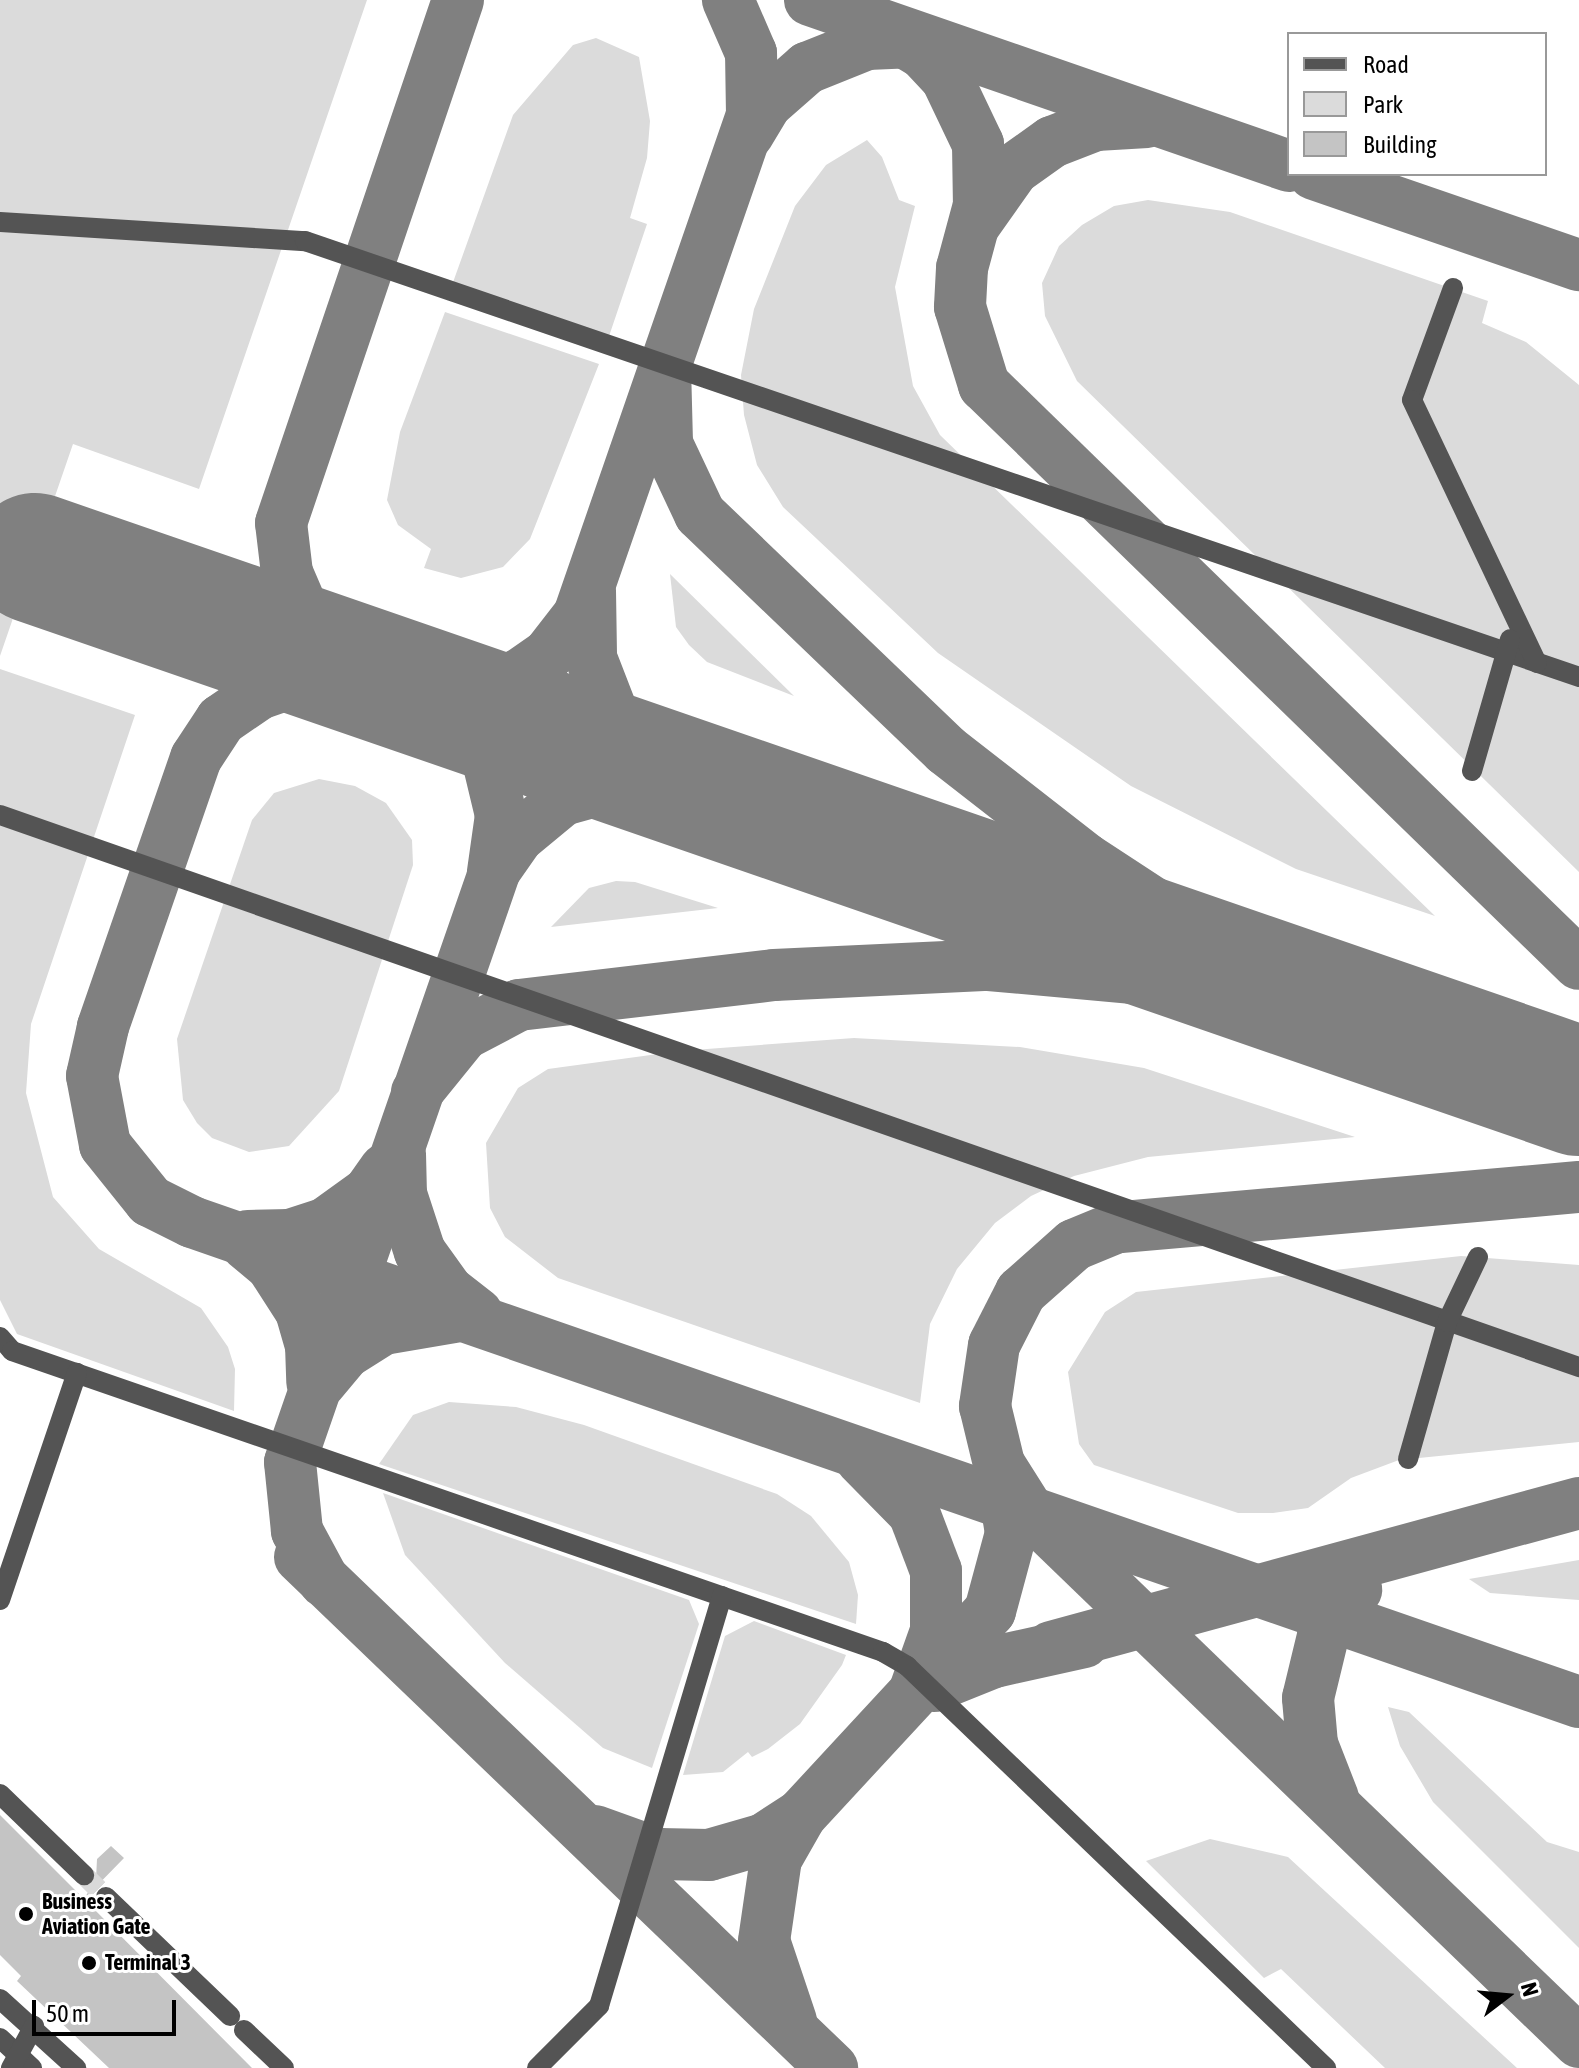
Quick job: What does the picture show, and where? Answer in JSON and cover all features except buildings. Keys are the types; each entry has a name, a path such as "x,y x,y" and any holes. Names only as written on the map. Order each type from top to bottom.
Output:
{"street":[{"path":"0,222 305,241 1123,526 1579,677"},
{"path":"1453,288 1412,400 1537,663"},
{"path":"1472,771 1515,616"},
{"path":"0,815 1579,1367"},
{"path":"1408,1459 1447,1322 1478,1257"},
{"path":"0,1337 12,1351 722,1596 907,1666 1326,2068"},
{"path":"0,1600 77,1373"},
{"path":"537,2068 599,2006 722,1596"},
{"path":"0,1794 84,1875"},
{"path":"106,1897 284,2068"},
{"path":"0,1999 34,2026 76,2068"},
{"path":"12,2055 34,2026"}],"green space":[{"path":"0,0 367,0 199,489 73,444 0,656"},
{"path":"596,38 639,57 650,121 647,158 630,218 647,224 604,351 447,299 513,115 573,45"},
{"path":"867,140 882,157 899,200 915,206 895,287 913,386 940,435 1435,916 1296,869 1131,786 938,653 783,507 757,465 744,415 741,375 754,309 795,206 826,165"},
{"path":"1148,200 1230,212 1488,301 1482,323 1526,342 1579,385 1579,872 1077,381 1045,316 1042,283 1059,246 1082,225 1114,206"},
{"path":"445,312 599,364 530,539 503,567 461,578 424,568 431,549 398,525 387,500 400,432"},
{"path":"670,574 794,696 707,662 689,645 676,627"},
{"path":"0,669 135,715 31,1024 26,1093 53,1197 99,1249 201,1308 228,1347 235,1369 234,1411 17,1334 0,1300"},
{"path":"319,779 355,786 386,803 412,840 413,865 339,1091 289,1146 249,1152 212,1138 197,1123 183,1100 177,1039 252,820 274,793"},
{"path":"616,881 635,882 718,908 551,927 589,888"},
{"path":"854,1038 1020,1047 1144,1068 1355,1137 1148,1157 1074,1176 1031,1196 995,1223 957,1269 930,1324 920,1403 558,1278 505,1237 490,1208 486,1143 518,1088 548,1069 680,1051"},
{"path":"1461,1256 1579,1265 1579,1442 1399,1460 1351,1478 1308,1508 1273,1513 1238,1513 1094,1465 1079,1444 1068,1372 1105,1312 1136,1292"},
{"path":"449,1402 516,1407 584,1425 777,1494 811,1516 849,1562 858,1595 856,1624 379,1464 413,1415"},
{"path":"383,1493 689,1600 699,1624 652,1768 603,1748 505,1663 405,1555"},
{"path":"1579,1560 1579,1600 1490,1593 1469,1579"},
{"path":"754,1621 846,1655 842,1665 800,1724 768,1749 752,1757 748,1752 723,1772 683,1775 725,1636"},
{"path":"1388,1707 1409,1712 1547,1842 1579,1852 1579,1948 1433,1802 1400,1746"},
{"path":"1210,1839 1288,1857 1517,2068 1385,2068 1281,1969 1264,1978 1146,1861"}],"taxiway":[{"path":"366,673 309,624 287,573 281,523 458,0"},
{"path":"418,689 479,689 519,675 548,655 579,615 752,115 751,53 728,0"},
{"path":"810,0 1287,165"},
{"path":"866,19 923,53 947,79 978,144 979,205 962,268 960,307 984,385 1579,964"},
{"path":"748,134 766,104 807,68 867,44 914,42"},
{"path":"975,224 1014,169 1052,142 1096,125 1147,122"},
{"path":"1320,176 1579,265"},
{"path":"665,366 667,444 700,514 946,750 1086,859 1170,914 1392,1027"},
{"path":"590,591 591,658 617,725 644,754 690,784"},
{"path":"366,673 311,676 259,694 221,720 196,758 103,1027 92,1076 105,1145 150,1201 192,1222 1579,1702"},
{"path":"418,689 458,717 488,761 501,815 493,872"},
{"path":"324,1581 297,1531 290,1462 495,870 517,838 563,800 635,780 692,785"},
{"path":"417,1092 464,1034 519,1005 774,975 989,965 1196,984 1304,1005"},
{"path":"400,1154 401,1194 420,1252 448,1291 477,1314"},
{"path":"248,1236 290,1235 326,1223 369,1192 385,1169"},
{"path":"1579,1187 1115,1228 1074,1245 1021,1292 994,1345 985,1406 999,1464 1028,1510 1579,2042"},
{"path":"246,1244 272,1266 301,1311 311,1345 312,1382"},
{"path":"320,1383 345,1353 383,1329 455,1317"},
{"path":"861,1459 914,1513 936,1571 936,1631 915,1690"},
{"path":"791,2021 764,1941 776,1859 801,1815 990,1611 1011,1533 1001,1472"},
{"path":"1051,1647 1579,1503"},
{"path":"300,1557 832,2068"},
{"path":"1333,1798 1312,1744 1308,1698 1323,1636 1356,1590"},
{"path":"934,1686 994,1662 1084,1642"},
{"path":"595,1831 659,1854 709,1855 764,1839 801,1815"}],"runway":[{"path":"35,558 1579,1091"}],"tunnel":[{"path":"84,1875 106,1897"}],"place":[{"name":"Business Aviation Gate","path":"26,1914"},
{"name":"Terminal 3","path":"89,1963"}]}
